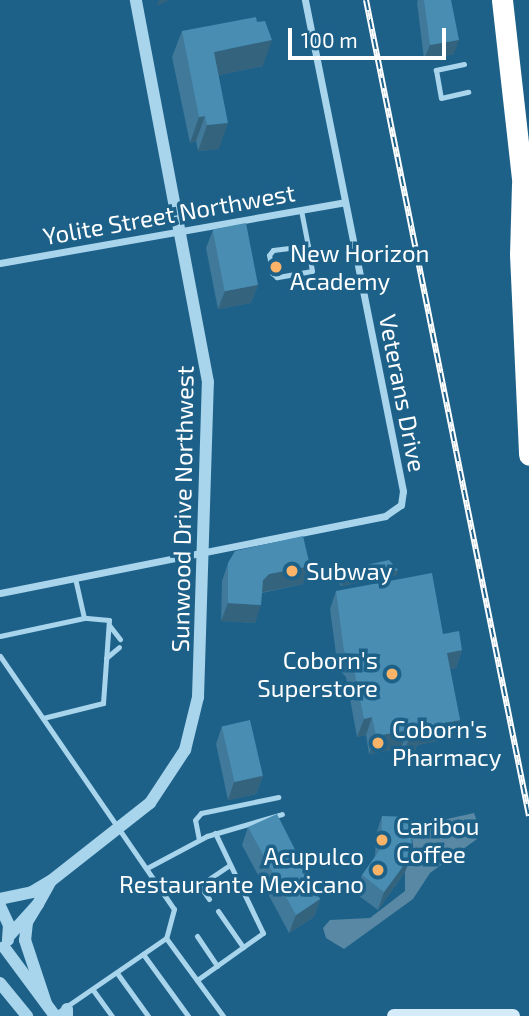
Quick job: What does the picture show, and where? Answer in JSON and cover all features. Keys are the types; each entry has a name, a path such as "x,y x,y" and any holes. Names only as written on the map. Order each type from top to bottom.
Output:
{"highway":[{"path":"502,0 529,244"},
{"path":"522,184 520,254 529,455"}],"main road":[{"path":"394,1016 513,1016"}],"street":[{"name":"Sunwood Drive Northwest","path":"52,880 119,828 161,790 176,769 192,730 198,697 208,382 136,0"},
{"name":"Veterans Drive","path":"202,552 385,516 401,505 403,491 305,0"},
{"name":"Yolite Street Northwest","path":"0,263 181,234 345,202"},
{"path":"0,593 202,552"},
{"path":"0,899 32,892 52,880"},
{"path":"46,1003 25,940 27,922 52,880"},
{"path":"4,945 38,904"},
{"path":"0,906 4,945 46,1003 61,1014"},
{"path":"0,983 27,1016"}],"lane":[{"path":"464,64 436,70 441,98 468,92"},
{"path":"301,211 312,271 277,278 272,273 269,255 273,250 307,246"},
{"path":"75,578 84,618"},
{"path":"0,636 84,618 106,617 120,639"},
{"path":"43,718 103,703 109,625"},
{"path":"106,659 119,647"},
{"path":"0,656 174,909 166,937 61,1014"},
{"path":"199,839 194,824 201,813 278,797"},
{"path":"147,868 199,839 282,814"},
{"path":"197,980 262,933 215,834"},
{"path":"209,899 202,889 206,881 230,865"},
{"path":"218,911 243,947"},
{"path":"197,936 217,965"},
{"path":"166,937 223,1016"},
{"path":"142,954 188,1016"},
{"path":"117,973 148,1016"},
{"path":"93,990 112,1016"}],"water":[{"path":"474,813 479,827 477,839 430,873 413,899 344,949 326,938 323,928 330,920 370,918 405,891 405,866 415,866 411,827"}],"building":[{"path":"424,0 451,0 459,40 430,45"},
{"path":"256,17 257,22 265,21 272,40 214,52 228,123 207,125 205,116 199,117 182,31"},
{"path":"246,223 258,285 225,291 213,229"},
{"path":"303,536 310,566 269,574 263,580 261,605 228,603 228,563 235,551"},
{"path":"389,560 398,570 343,582 335,572"},
{"name":"Coborn's Superstore","path":"432,573 443,634 459,631 462,650 447,653 460,720 419,728 420,736 409,738 408,730 376,736 372,717 364,719 352,659 344,651 336,591"},
{"path":"250,720 263,776 235,782 222,727"},
{"path":"277,814 320,899 296,915 248,827"},
{"path":"382,816 411,817 412,854 384,892 362,875 381,848"}],"railway":[{"path":"366,0 529,816"}],"place":[{"name":"New Horizon Academy","path":"276,267"},
{"name":"Subway","path":"292,571"},
{"name":"Coborn's Superstore","path":"392,674"},
{"name":"Coborn's Pharmacy","path":"378,743"},
{"name":"Caribou Coffee","path":"382,840"},
{"name":"Acupulco Restaurante Mexicano","path":"378,870"}]}
